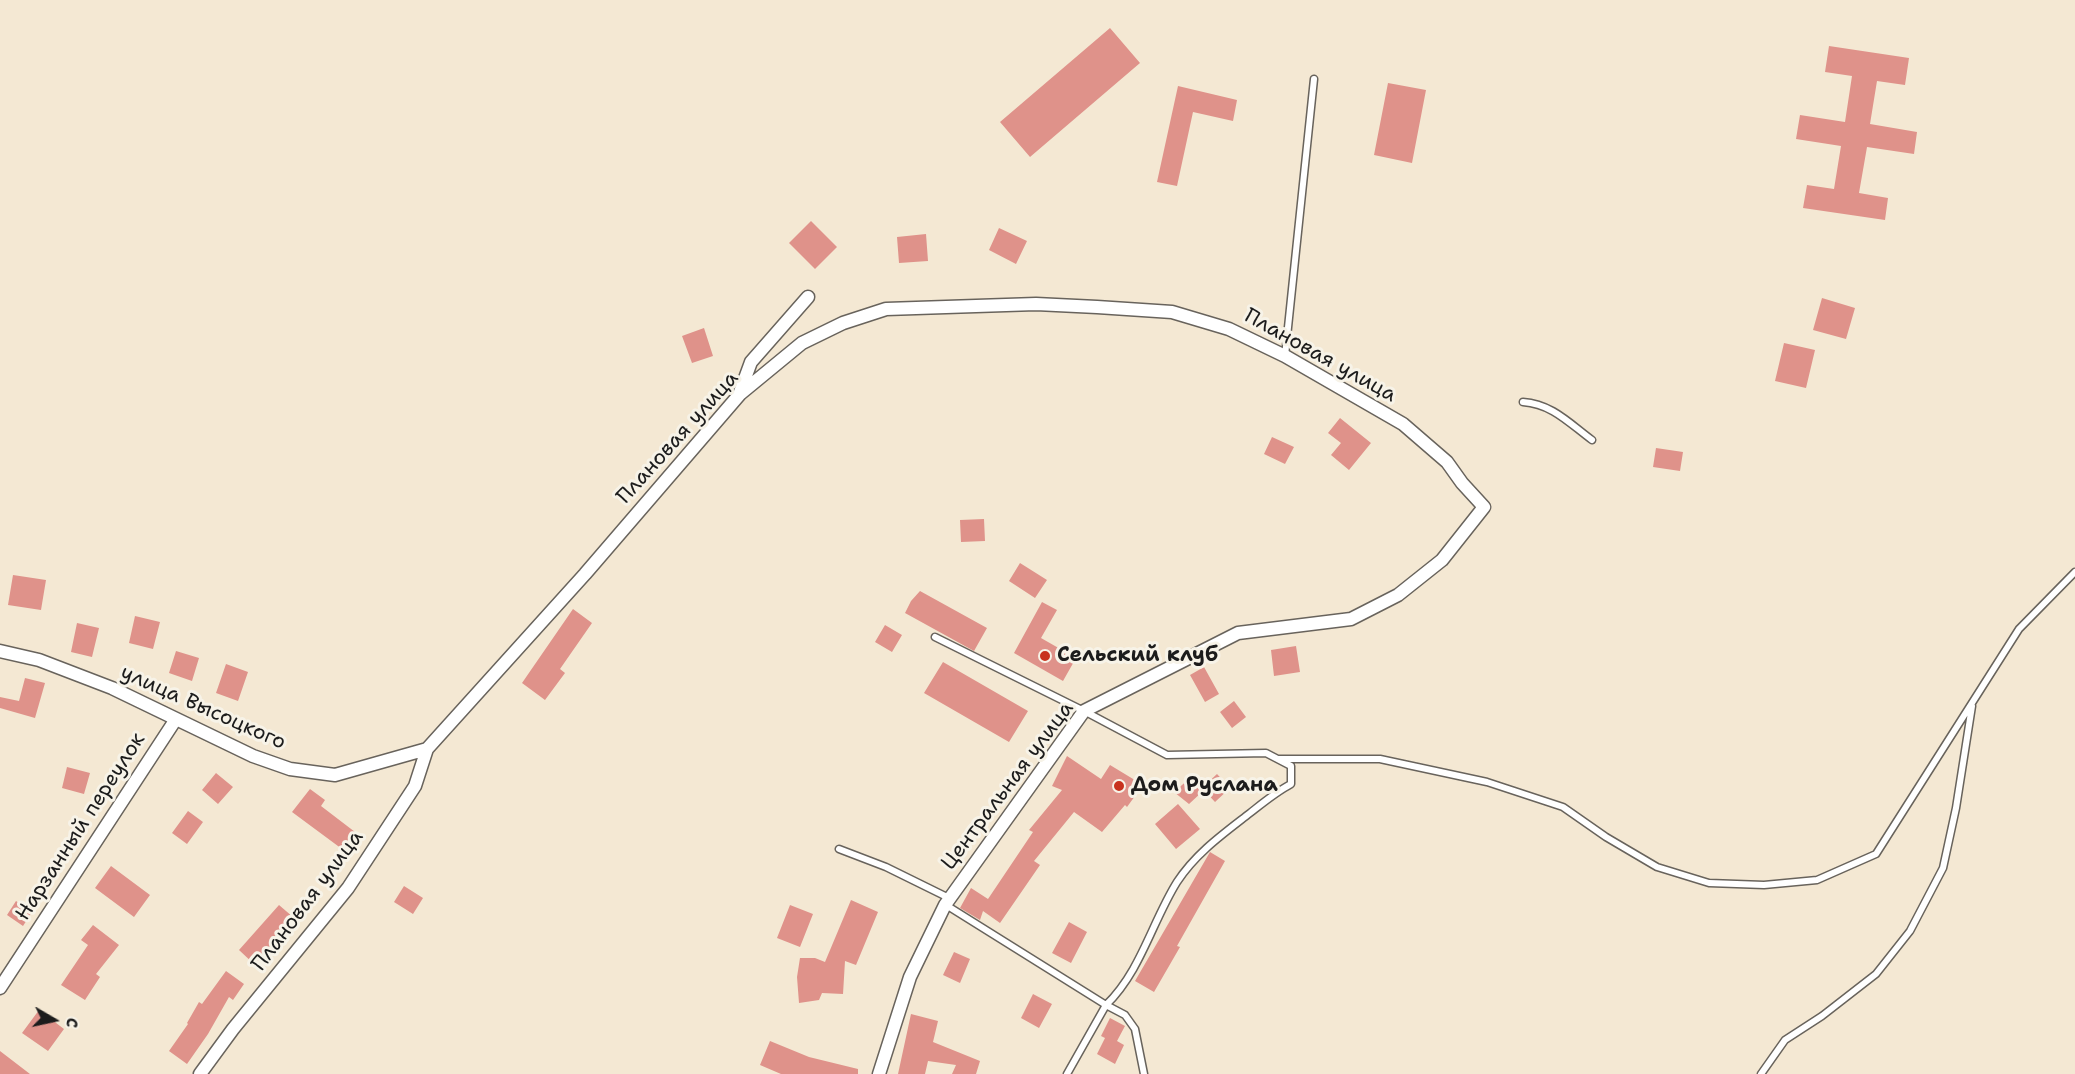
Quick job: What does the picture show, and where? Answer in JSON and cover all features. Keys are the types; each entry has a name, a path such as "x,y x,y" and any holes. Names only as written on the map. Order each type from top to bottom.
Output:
{"street":[{"path":"740,393 752,362 808,297"},
{"name":"Плановая улица","path":"200,1074 233,1029 348,888 415,786 427,749 585,574 740,393 802,343 843,323 886,309 1036,304 1172,312 1229,328 1285,356 1403,424 1447,462 1484,507"},
{"name":"Центральная улица","path":"879,1074 910,977 947,901 1084,711 1238,633 1351,619 1398,595 1442,560 1484,507"},
{"name":"улица Высоцкого","path":"0,651 39,660 112,688 253,756 290,769 335,775 427,749"},
{"name":"Нарзанный переулок","path":"0,988 176,719"}],"lane":[{"path":"1285,356 1314,79"},
{"path":"1523,402 1548,407 1592,440"},
{"path":"1278,759 1380,759 1487,782 1563,807 1606,837 1657,867 1709,883 1764,885 1817,880 1876,854 2019,629 2075,572"},
{"path":"934,637 1167,755 1266,753 1291,766 1291,784 1272,795 1197,856 1177,883 1149,941 1119,993 1106,1005 1067,1074"},
{"path":"1761,1074 1785,1040 1822,1016 1876,974 1910,931 1943,868 1956,808 1973,702"},
{"path":"839,849 886,867 947,901 1106,1005 1125,1015 1135,1029 1144,1074"}],"building":[{"path":"1110,28 1140,63 1030,157 1000,122"},
{"path":"1829,46 1909,58 1905,85 1877,81 1870,124 1917,132 1914,154 1867,147 1859,193 1888,198 1885,220 1803,208 1807,185 1834,189 1841,146 1796,139 1800,115 1845,122 1852,76 1825,72"},
{"path":"1388,83 1426,90 1412,163 1374,155"},
{"path":"1178,86 1237,100 1233,121 1193,112 1177,186 1157,182"},
{"path":"811,221 837,247 815,269 789,243"},
{"path":"999,228 1027,241 1016,264 989,250"},
{"path":"926,234 928,261 899,263 897,237"},
{"path":"1822,298 1855,308 1846,339 1813,330"},
{"path":"704,328 713,356 692,363 682,336"},
{"path":"1784,343 1815,350 1806,388 1775,381"},
{"path":"1340,418 1371,443 1349,470 1331,455 1341,443 1328,433"},
{"path":"1272,437 1294,447 1285,464 1264,454"},
{"path":"1656,448 1683,452 1680,471 1653,467"},
{"path":"984,519 985,541 961,542 960,520"},
{"path":"1020,563 1047,580 1035,598 1009,581"},
{"path":"13,575 46,580 41,610 8,605"},
{"path":"920,591 987,628 974,651 905,613 911,601"},
{"name":"Сельский клуб","path":"1042,602 1057,610 1041,638 1076,658 1063,681 1014,653"},
{"path":"573,609 592,623 560,669 565,673 545,700 522,683"},
{"path":"135,616 160,622 153,649 129,643"},
{"path":"77,623 99,628 92,657 71,652"},
{"path":"885,625 902,635 892,652 875,642"},
{"path":"1296,646 1300,672 1274,676 1271,650"},
{"path":"176,651 199,658 192,681 169,673"},
{"path":"943,662 1028,711 1009,742 924,693"},
{"path":"226,664 248,672 238,701 216,693"},
{"path":"1204,667 1219,694 1205,702 1190,675"},
{"path":"25,678 45,683 35,718 0,708 0,697 19,701"},
{"path":"1234,701 1246,717 1232,728 1220,712"},
{"path":"1067,756 1101,779 1110,765 1143,785 1127,807 1125,805 1102,832 1074,812 1034,861 1040,865 1000,923 983,911 980,920 960,908 971,888 988,899 1033,832 1029,830 1062,790 1052,786"},
{"path":"67,767 90,773 84,794 62,788"},
{"path":"216,773 233,787 218,804 202,790"},
{"path":"1217,774 1230,788 1215,802 1202,788"},
{"path":"1190,778 1202,792 1189,804 1174,792"},
{"path":"310,789 325,800 321,806 355,832 342,849 292,812"},
{"path":"1178,804 1200,829 1176,849 1155,824"},
{"path":"188,811 203,822 187,844 172,833"},
{"path":"1210,852 1225,861 1154,992 1135,981"},
{"path":"111,866 150,895 134,917 95,888"},
{"path":"404,886 423,898 413,914 394,902"},
{"path":"851,900 878,912 856,965 845,961 843,994 822,993 819,1000 799,1003 797,977 800,958 815,958 825,962"},
{"path":"16,901 32,912 23,926 7,915"},
{"path":"279,905 293,917 255,965 239,950"},
{"path":"790,905 813,914 800,947 777,938"},
{"path":"1069,922 1087,932 1071,963 1052,953"},
{"path":"93,925 119,945 96,974 100,977 85,1000 61,985 88,945 81,940"},
{"path":"954,952 970,959 960,983 943,975"},
{"path":"226,971 244,984 233,1000 229,997 208,1034 187,1064 169,1051 188,1024 199,1002 202,1004"},
{"path":"1033,994 1052,1004 1039,1028 1021,1018"},
{"path":"39,1010 64,1029 48,1051 22,1033"},
{"path":"911,1014 938,1021 933,1042 980,1061 976,1074 952,1074 956,1065 928,1061 925,1074 898,1074"},
{"path":"1110,1018 1125,1026 1117,1041 1124,1045 1115,1064 1097,1054 1105,1038 1101,1036"},
{"path":"770,1041 809,1057 858,1069 858,1074 781,1074 760,1065"},
{"path":"0,1051 30,1074 0,1074"}],"place":[{"name":"Сельский клуб","path":"1045,656"},
{"name":"Дом Руслана","path":"1119,786"}]}
